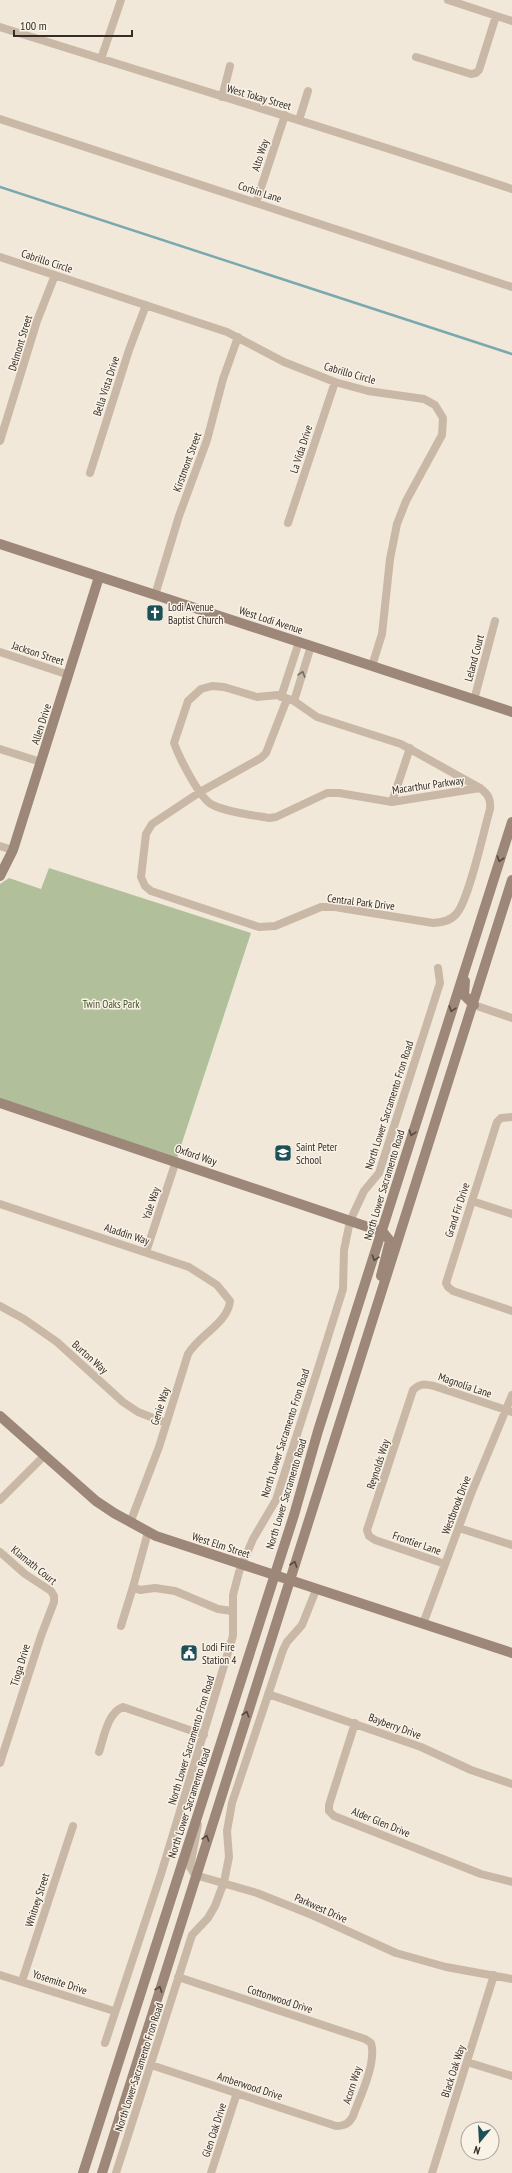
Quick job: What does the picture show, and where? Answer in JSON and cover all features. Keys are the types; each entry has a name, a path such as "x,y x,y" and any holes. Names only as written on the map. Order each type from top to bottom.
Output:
{"main road":[{"name":"West Lodi Avenue","path":"0,544 512,712"},
{"name":"Allen Drive","path":"0,876 13,850 99,577"},
{"name":"North Lower Sacramento Road","path":"83,2173 274,1576 512,822"},
{"path":"102,2173 288,1581 376,1313 474,1005 512,880"},
{"path":"466,969 464,995 474,1005"},
{"name":"Oxford Way","path":"0,1104 176,1161 383,1232"},
{"path":"376,1313 376,1295 390,1241 383,1232"},
{"name":"West Elm Street","path":"0,1416 96,1501 130,1523 148,1532 288,1581 512,1654"}],"street":[{"path":"101,59 121,0"},
{"path":"448,0 512,21"},
{"path":"416,56 470,74 476,73 479,70 496,16"},
{"name":"West Tokay Street","path":"0,27 222,97 285,115 512,189"},
{"path":"222,97 230,66"},
{"path":"300,120 308,91"},
{"name":"Alto Way","path":"256,203 285,115"},
{"name":"Corbin Lane","path":"0,119 512,287"},
{"name":"Cabrillo Circle","path":"0,257 238,337 284,362 335,382 368,391 431,402 439,408 444,424 442,435 406,501 398,524 390,559 382,634 372,666"},
{"name":"Delmont Street","path":"0,441 37,321 55,275"},
{"name":"Bella Vista Drive","path":"90,473 129,350 146,305"},
{"name":"Kirstmont Street","path":"155,595 179,516 207,440 222,379 238,337"},
{"name":"La Vida Drive","path":"288,523 335,382"},
{"name":"Leland Court","path":"474,700 495,621"},
{"name":"Central Park Drive","path":"287,699 299,642"},
{"name":"Central Park Drive","path":"287,699 317,717 410,748 480,788 487,794 490,801 490,809 463,903 458,912 451,919 433,923 335,907 321,907 275,926 259,927 151,891 145,886 141,877 143,851 146,834 152,824 200,792 261,758 266,753 287,699 311,646"},
{"name":"Jackson Street","path":"0,652 69,675"},
{"name":"Macarthur Parkway","path":"287,699 278,695 257,697 224,687 212,686 201,689 188,701 174,743 177,752 200,792 210,804 269,818 276,817 327,793 339,793 392,802 480,788"},
{"path":"392,802 410,748"},
{"path":"0,749 41,762"},
{"path":"0,846 13,850"},
{"name":"North Lower Sacramento Fron Road","path":"105,2043 114,2011 161,1874 233,1636 233,1595 242,1564 252,1539 276,1500 343,1290 345,1279 343,1254 350,1221 364,1191 379,1173 440,983 438,968"},
{"path":"474,1005 512,1018"},
{"name":"Grand Fir Drive","path":"512,1117 506,1116 499,1120 446,1283 448,1288 453,1291 512,1311"},
{"name":"Yale Way","path":"146,1252 176,1161"},
{"path":"472,1201 512,1214"},
{"name":"Aladdin Way","path":"0,1204 198,1270 229,1298 229,1309"},
{"name":"Burton Way","path":"0,1306 24,1319 57,1342 123,1402 138,1412 166,1424"},
{"name":"Genie Way","path":"130,1523 145,1487 191,1349 225,1316 229,1309"},
{"name":"Magnolia Lane","path":"418,1385 424,1384 434,1386 509,1411"},
{"name":"Reynolds Way","path":"382,1543 369,1536 367,1530 413,1390 418,1385"},
{"name":"Westbrook Drive","path":"423,1624 460,1528 471,1494 509,1411 512,1395"},
{"path":"0,1500 45,1455"},
{"path":"460,1528 512,1546"},
{"path":"121,1626 148,1532"},
{"name":"Frontier Lane","path":"382,1543 445,1564"},
{"name":"Klamath Court","path":"0,1552 25,1574 51,1592 54,1596"},
{"path":"132,1587 140,1590 155,1588 175,1591 218,1609 232,1611"},
{"name":"North Lower Sacramento Fron Road","path":"116,2173 192,1935 212,1912 224,1882 229,1857 227,1831 229,1818 283,1650 287,1642 302,1626 316,1590"},
{"name":"Tioga Drive","path":"0,1763 41,1636 54,1602 54,1596"},
{"name":"Bayberry Drive","path":"268,1694 421,1747 471,1770 512,1784"},
{"path":"99,1752 112,1716 117,1709 123,1707 204,1735"},
{"name":"Alder Glen Drive","path":"355,1723 329,1805 329,1811 334,1816 474,1872 512,1882"},
{"path":"195,1875 190,1867 195,1846 201,1801"},
{"name":"Whitney Street","path":"22,1981 73,1826"},
{"name":"Parkwest Drive","path":"195,1875 224,1882 312,1915 396,1953 446,1966 512,1979"},
{"name":"Yosemite Drive","path":"0,1975 114,2011"},
{"name":"Black Oak Way","path":"432,2173 494,1975"},
{"name":"Cottonwood Drive","path":"178,1977 365,2039 371,2043 372,2047"},
{"name":"Acorn Way","path":"344,2126 350,2122 353,2116 371,2063 374,2052 372,2047"},
{"path":"468,2062 512,2076"},
{"name":"Amberwood Drive","path":"151,2065 336,2126 344,2126"},
{"name":"Glen Oak Drive","path":"211,2173 237,2093"}],"green space":[{"name":"Twin Oaks Park","path":"49,868 251,933 176,1161 0,1103 0,884 9,878 41,889"}],"waterway":[{"path":"0,187 512,354"}],"place":[{"name":"Lodi Avenue Baptist Church","path":"155,613"},
{"name":"Saint Peter School","path":"283,1153"},
{"name":"Lodi Fire Station 4","path":"189,1653"}]}
